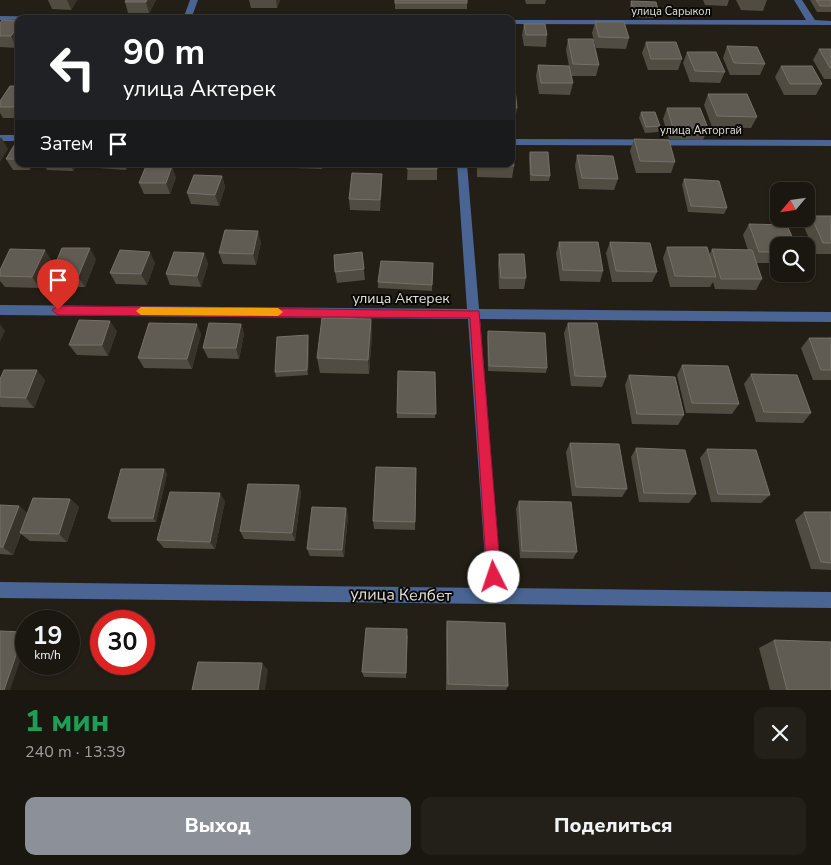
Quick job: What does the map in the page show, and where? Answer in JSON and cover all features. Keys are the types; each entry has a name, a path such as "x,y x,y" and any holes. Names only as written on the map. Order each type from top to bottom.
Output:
{"street":[{"path":"188,15 194,0"},
{"path":"798,0 812,23"},
{"path":"0,18 15,18"},
{"name":"улица Сарыкол","path":"515,22 831,23"},
{"path":"0,138 15,138"},
{"name":"улица Акторгай","path":"515,142 831,143"},
{"path":"462,167 475,314 495,596"},
{"name":"улица Актерек","path":"0,310 831,318"},
{"name":"улица Келбет","path":"0,590 831,600"}],"building":[{"path":"126,0 147,0 146,2 125,2"},
{"path":"395,0 467,0 467,3 395,3"},
{"path":"816,0 831,0 831,6 820,6"},
{"path":"631,1 656,2 659,13 633,11"},
{"path":"2,20 15,21 15,30 11,36 0,36 0,23"},
{"path":"595,22 624,22 629,38 599,37"},
{"path":"524,24 545,24 547,35 526,35"},
{"path":"568,39 593,39 599,65 573,64"},
{"path":"646,42 676,42 682,59 651,59"},
{"path":"727,46 757,47 765,64 734,63"},
{"path":"819,49 831,49 831,68 830,68"},
{"path":"687,52 716,52 725,72 695,71"},
{"path":"538,65 569,66 573,83 541,83"},
{"path":"781,66 812,66 822,84 790,84"},
{"path":"10,86 15,86 15,107 0,107 0,101"},
{"path":"515,89 517,108 515,108"},
{"path":"708,94 747,94 757,117 717,116"},
{"path":"667,108 700,108 708,128 673,128"},
{"path":"641,112 655,112 660,126 646,127"},
{"path":"634,139 669,140 675,162 640,161"},
{"path":"15,144 15,159 6,159"},
{"path":"530,152 548,152 550,176 531,175"},
{"path":"577,155 613,156 618,179 582,178"},
{"path":"146,167 172,167 166,183 139,183"},
{"path":"407,167 437,167 437,169 407,169"},
{"path":"352,173 382,174 380,200 349,199"},
{"path":"194,175 222,176 215,195 187,193"},
{"path":"684,179 719,181 727,208 691,206"},
{"path":"815,216 831,216 831,243 823,243 815,225"},
{"path":"749,224 770,225 770,228 788,228 792,237 770,237 770,252 759,252"},
{"path":"225,230 258,231 253,254 219,253"},
{"path":"559,242 598,242 603,271 563,270"},
{"path":"610,242 650,243 657,272 616,271"},
{"path":"667,247 707,247 716,277 675,276"},
{"path":"62,248 90,248 78,277 50,276"},
{"path":"10,249 45,250 32,277 0,276 0,270"},
{"path":"712,249 752,250 762,279 721,279"},
{"path":"120,250 150,252 141,274 110,273"},
{"path":"174,252 204,253 197,276 166,274"},
{"path":"362,252 364,269 335,272 334,255"},
{"path":"499,254 524,254 526,278 501,278"},
{"path":"381,261 433,263 432,285 378,282"},
{"path":"322,318 371,319 368,360 317,358"},
{"path":"79,320 110,321 102,345 69,345"},
{"path":"149,323 197,324 187,359 138,358"},
{"path":"209,323 241,324 236,348 203,348"},
{"path":"568,323 597,323 606,377 575,376"},
{"path":"488,331 545,333 547,368 489,366"},
{"path":"308,335 307,370 275,372 277,337"},
{"path":"809,338 831,338 831,370 821,370"},
{"path":"682,365 728,366 739,404 692,403"},
{"path":"4,370 37,370 26,398 0,397 0,379"},
{"path":"398,371 435,372 436,414 397,413"},
{"path":"751,374 797,375 811,413 764,412"},
{"path":"629,375 675,377 684,415 637,414"},
{"path":"570,443 619,444 627,489 576,487"},
{"path":"636,448 685,450 696,494 644,493"},
{"path":"707,449 756,450 770,495 718,494"},
{"path":"376,467 416,468 415,522 373,521"},
{"path":"121,469 164,469 153,518 108,518"},
{"path":"248,484 299,485 292,533 240,531"},
{"path":"170,492 220,493 210,542 157,540"},
{"path":"33,498 70,499 59,534 20,533"},
{"path":"519,501 571,502 577,552 522,551"},
{"path":"0,505 19,506 3,547 0,547"},
{"path":"312,507 346,508 342,550 307,549"},
{"path":"804,512 831,512 831,563 821,562"},
{"path":"447,621 505,623 508,686 448,684"},
{"path":"366,628 407,629 406,673 362,672"},
{"path":"0,631 15,632 15,658 4,690 0,690"},
{"path":"774,640 831,642 831,690 787,690"},
{"path":"198,662 262,663 258,690 192,690"}],"slow traffic":[{"path":"141,311 278,312"}],"route":[{"path":"58,310 475,314 494,577"}]}
